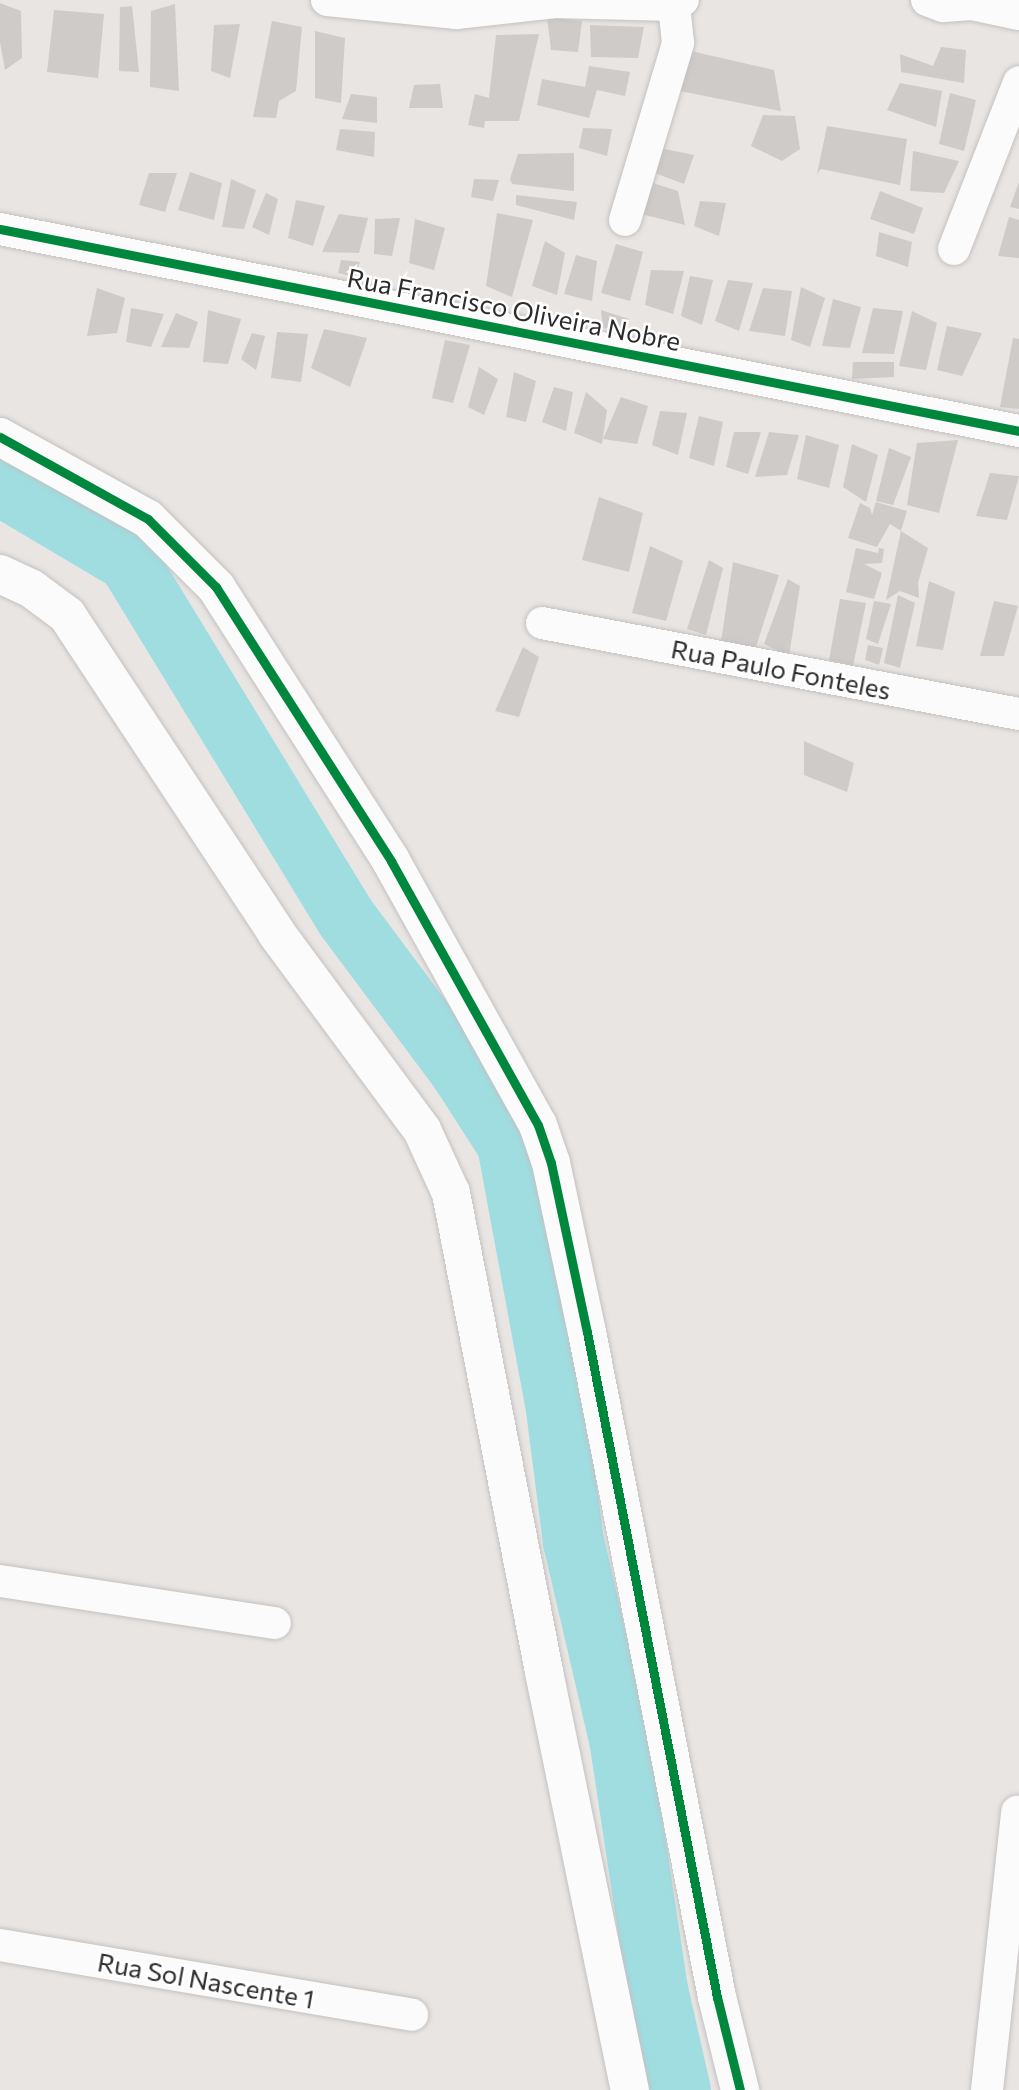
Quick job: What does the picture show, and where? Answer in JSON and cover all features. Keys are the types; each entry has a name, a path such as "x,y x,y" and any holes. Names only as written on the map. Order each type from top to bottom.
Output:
{"street":[{"path":"327,0 456,13 555,2 678,3 678,43 625,220"},
{"path":"927,0 943,6 972,4 1019,14"},
{"path":"954,249 1019,82"},
{"name":"Rua Francisco Oliveira Nobre","path":"0,229 1019,431"},
{"path":"0,438 148,519 216,587 391,861 538,1125 551,1163 587,1332 715,1983 740,2090"},
{"path":"0,574 32,589 67,615 277,934 422,1130 451,1193 544,1672 630,2090"},
{"name":"Rua Paulo Fonteles","path":"542,623 1019,715"},
{"path":"0,1581 275,1623"},
{"path":"988,2090 1017,1812"},
{"name":"Rua Sol Nascente 1","path":"0,1945 412,2015"}],"building":[{"path":"0,3 21,11 22,58 5,70 0,42"},
{"path":"175,4 179,91 150,87 151,11"},
{"path":"132,6 139,72 119,71 120,7"},
{"path":"54,10 104,14 98,78 47,72"},
{"path":"547,17 582,21 578,52 551,50"},
{"path":"272,21 302,27 296,91 279,101 276,118 253,117"},
{"path":"240,24 230,78 211,71 214,25"},
{"path":"590,25 644,27 638,58 591,57"},
{"path":"315,31 345,38 341,103 315,98"},
{"path":"539,34 519,121 485,121 484,128 468,125 475,94 489,98 496,35"},
{"path":"941,47 966,50 964,83 901,72 900,54 933,66"},
{"path":"682,49 774,70 781,111 675,90"},
{"path":"589,66 630,72 625,96 597,90 589,118 537,105 542,79 585,87"},
{"path":"900,83 942,91 936,127 887,110"},
{"path":"440,84 443,108 409,108 414,85"},
{"path":"950,93 976,100 964,151 939,144"},
{"path":"351,94 377,97 377,123 342,119"},
{"path":"763,115 795,116 800,149 782,161 751,146"},
{"path":"827,126 907,139 900,185 821,169 817,174"},
{"path":"583,128 612,129 607,156 579,148"},
{"path":"340,129 375,132 374,157 336,150"},
{"path":"651,146 694,155 684,184 652,172"},
{"path":"913,151 959,161 944,193 910,191"},
{"path":"574,153 574,191 512,184 510,179 518,154"},
{"path":"190,172 222,183 214,220 178,210"},
{"path":"149,173 177,173 165,212 139,205"},
{"path":"231,179 256,190 244,229 222,227"},
{"path":"474,179 499,180 493,201 471,197"},
{"path":"1019,182 1019,209 1010,207"},
{"path":"653,183 678,191 685,225 641,214"},
{"path":"880,191 923,208 914,234 870,219"},
{"path":"266,193 278,199 269,235 252,227"},
{"path":"516,195 577,202 574,220 516,205"},
{"path":"296,200 325,206 313,246 288,238"},
{"path":"700,201 726,203 719,236 694,226"},
{"path":"497,213 533,220 512,297 486,286"},
{"path":"339,214 368,218 359,253 322,252"},
{"path":"1009,217 1019,220 1019,258 998,256"},
{"path":"400,218 392,256 374,254 375,219"},
{"path":"415,219 445,228 434,270 409,263"},
{"path":"879,232 912,242 908,267 876,256"},
{"path":"545,241 565,253 557,295 532,286"},
{"path":"616,244 643,252 630,301 601,293"},
{"path":"576,255 597,261 592,301 564,294"},
{"path":"341,260 360,262 355,277 338,273"},
{"path":"651,270 684,271 673,314 645,305"},
{"path":"690,276 713,280 702,325 681,316"},
{"path":"728,280 753,283 739,331 715,321"},
{"path":"801,287 825,298 810,347 791,340"},
{"path":"97,288 125,298 117,333 87,336"},
{"path":"763,288 792,291 785,336 749,331"},
{"path":"833,299 861,307 850,348 822,346"},
{"path":"131,308 164,314 151,347 126,342"},
{"path":"873,308 903,311 894,354 862,353"},
{"path":"208,310 241,319 228,364 203,362"},
{"path":"601,310 629,319 627,330 603,328"},
{"path":"912,311 937,323 926,370 899,366"},
{"path":"176,313 198,322 189,348 161,347"},
{"path":"947,326 982,333 962,376 937,370"},
{"path":"324,329 367,338 350,387 311,368"},
{"path":"277,332 308,334 301,382 271,378"},
{"path":"252,333 265,336 256,370 241,359"},
{"path":"1013,338 1019,339 1019,409 1000,407"},
{"path":"445,340 470,345 453,403 432,398"},
{"path":"853,362 894,362 894,377 852,379"},
{"path":"479,367 498,379 484,415 468,407"},
{"path":"514,372 536,381 526,422 506,417"},
{"path":"554,387 573,392 566,431 542,422"},
{"path":"586,392 607,410 602,444 574,433"},
{"path":"621,397 648,406 637,444 603,439"},
{"path":"660,411 687,413 678,455 652,445"},
{"path":"699,416 723,422 714,466 689,458"},
{"path":"734,432 761,432 748,474 726,467"},
{"path":"769,432 799,435 787,475 755,477"},
{"path":"806,435 839,445 829,488 797,479"},
{"path":"958,440 939,513 907,505 917,443"},
{"path":"852,444 878,455 866,502 843,487"},
{"path":"889,448 911,457 893,505 876,501"},
{"path":"990,473 1019,476 1007,520 976,516"},
{"path":"599,497 643,513 629,572 582,560"},
{"path":"876,502 907,511 901,531 890,524 877,547 848,538 860,503 870,508 872,515"},
{"path":"901,531 928,548 918,583 919,598 900,591 886,600"},
{"path":"650,546 683,561 666,621 632,613"},
{"path":"856,548 878,553 879,548 884,549 882,563 864,564 882,573 874,599 846,592"},
{"path":"709,560 723,568 706,635 687,629"},
{"path":"733,562 779,575 754,653 720,648"},
{"path":"788,579 800,586 789,656 764,644"},
{"path":"929,581 955,592 943,650 916,646"},
{"path":"898,595 915,603 900,668 884,663"},
{"path":"840,599 866,603 853,666 829,660"},
{"path":"874,601 891,604 878,644 866,639"},
{"path":"994,601 1018,606 1004,656 980,656"},
{"path":"868,645 883,648 879,665 865,660"},
{"path":"523,647 539,657 519,717 495,711"},
{"path":"804,741 854,763 847,792 804,775"}],"waterway":[{"path":"0,485 128,561 346,918 460,1071 507,1144 556,1409 573,1541 619,1738 657,1989 680,2090"}],"cycle path":[{"path":"0,229 1019,431"},
{"path":"0,437 148,519 216,587 391,861 538,1125 551,1163 587,1332 717,1997 740,2090"}]}
